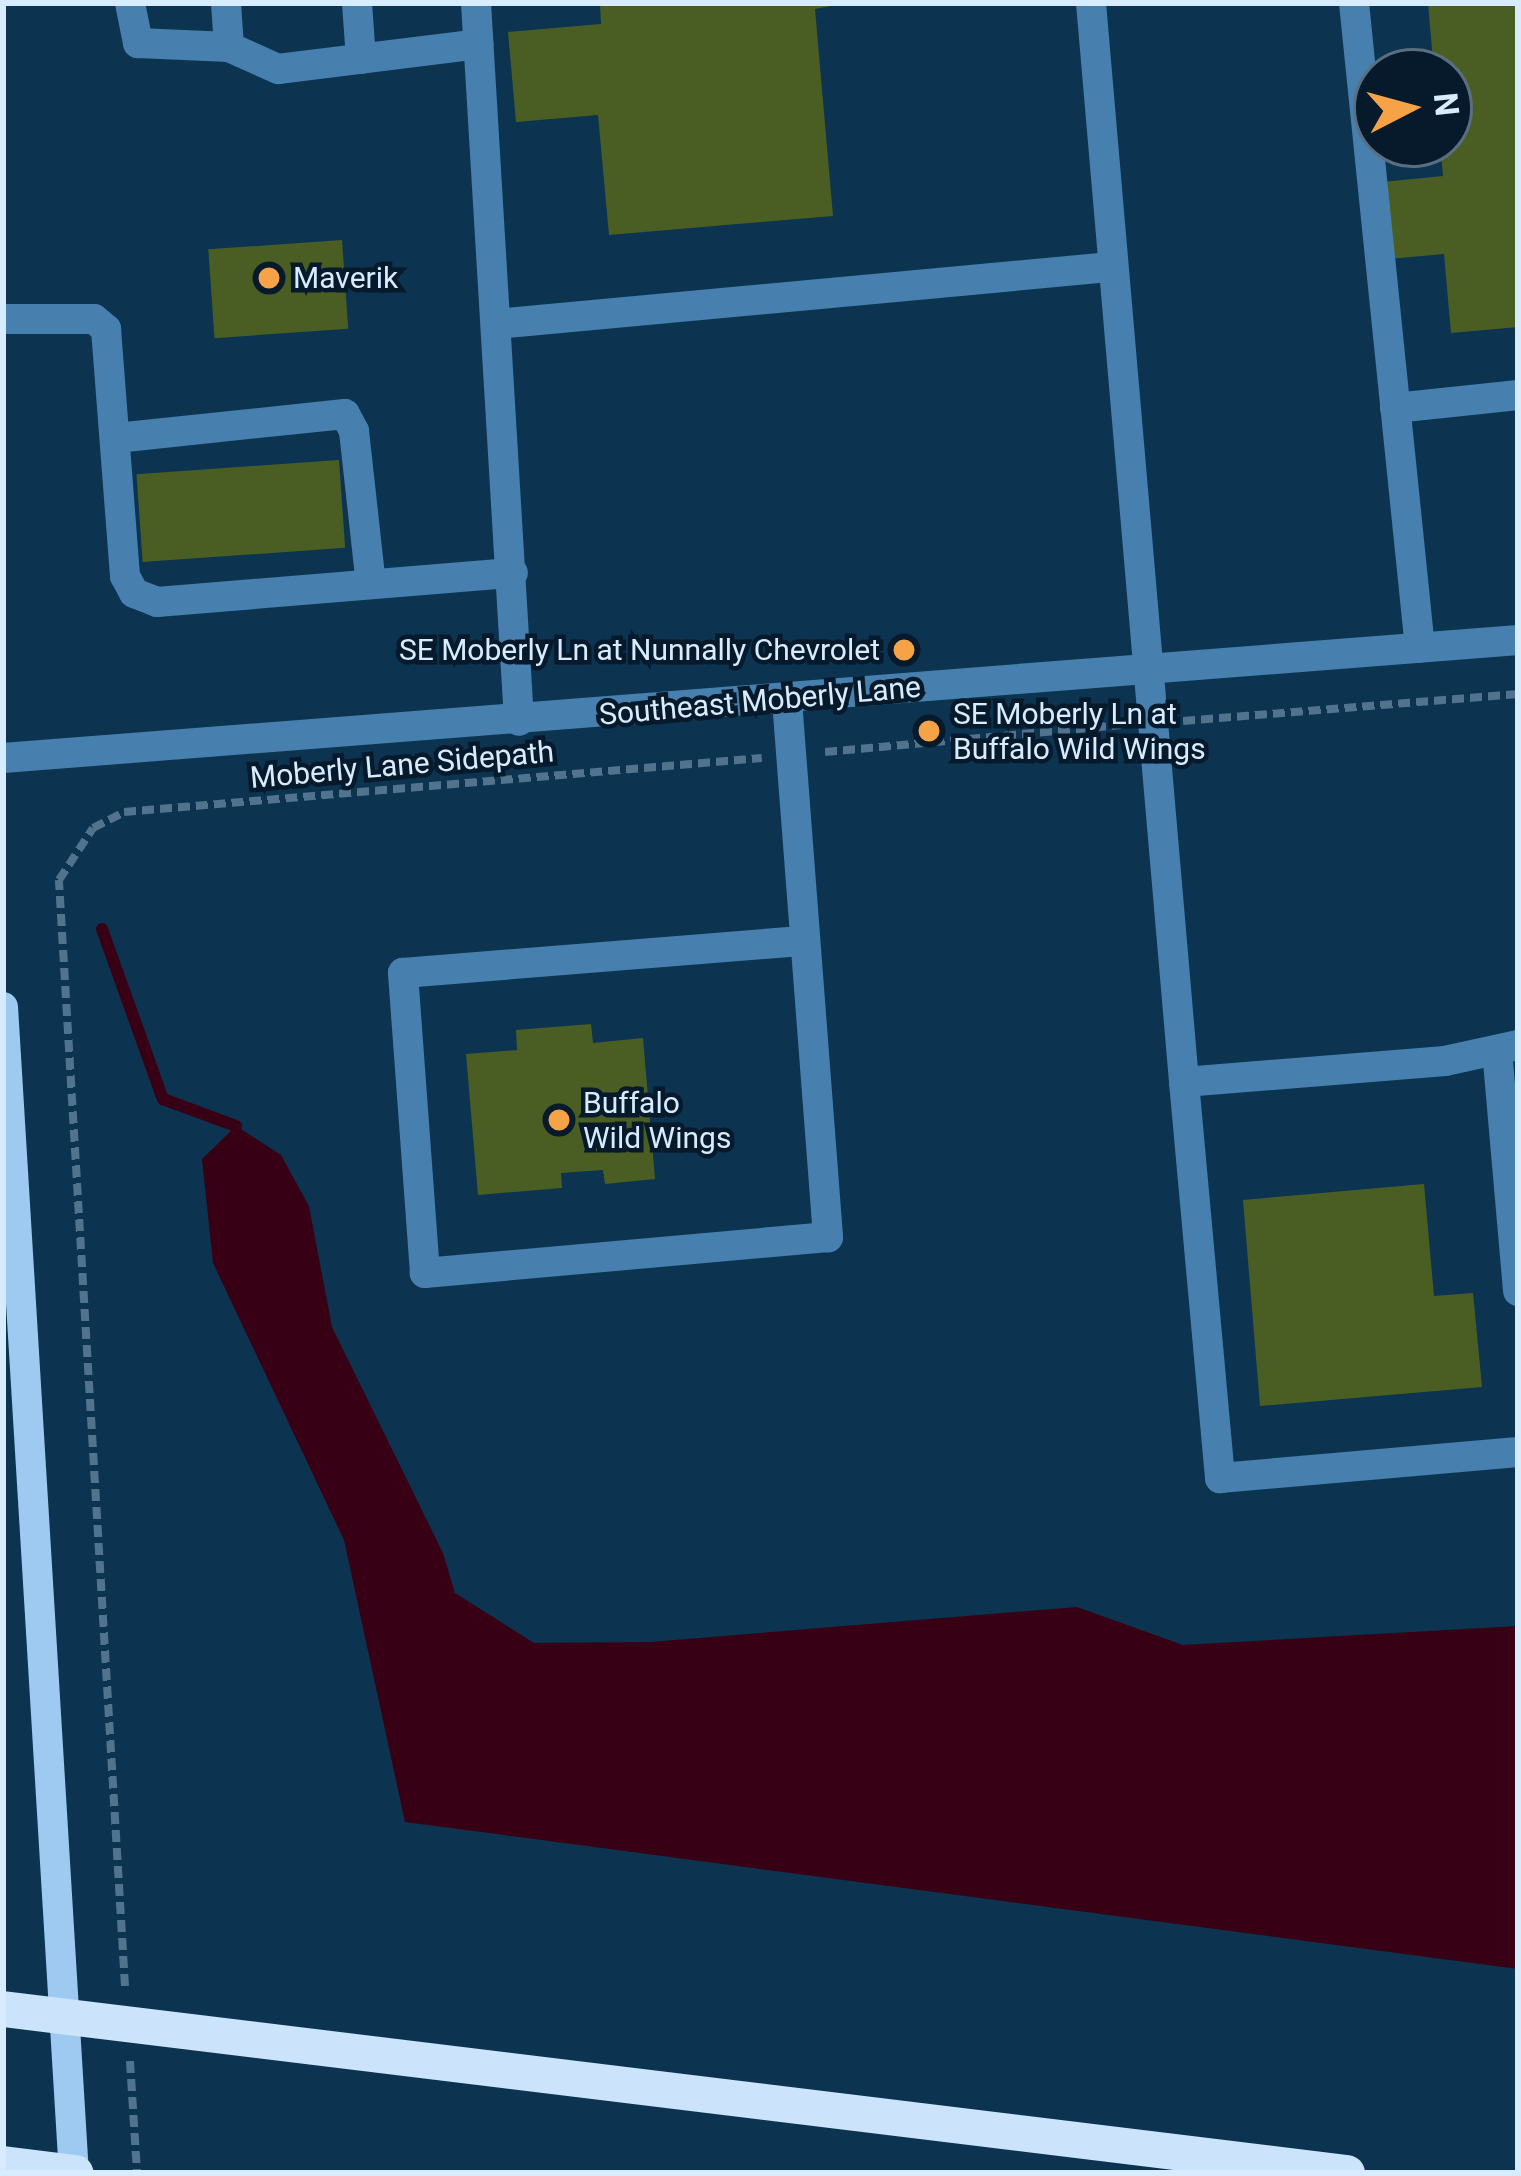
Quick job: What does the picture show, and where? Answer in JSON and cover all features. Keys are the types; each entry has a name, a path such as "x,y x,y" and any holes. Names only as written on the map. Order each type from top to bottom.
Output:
{"highway":[{"path":"3,2008 1347,2173"},
{"path":"3,2164 75,2173"}],"main road":[{"path":"3,1007 75,2173"}],"street":[{"path":"130,3 138,43 229,47 278,69 478,44"},
{"path":"226,3 229,47"},
{"path":"357,3 361,59"},
{"path":"476,3 519,721"},
{"path":"1091,3 1145,670 1220,1478 1518,1452"},
{"path":"1354,3 1420,648"},
{"path":"496,324 1111,267"},
{"path":"3,319 94,319 106,329 125,576 134,593 157,602 513,573"},
{"path":"1395,408 1518,395"},
{"path":"116,437 345,414 354,430 371,584"},
{"name":"Southeast Moberly Lane","path":"3,758 376,724 519,721 1518,640"},
{"path":"787,700 806,941 828,1237 425,1273 404,973 806,941"},
{"path":"1184,1082 1445,1061 1507,1047 1518,1291"}],"path":[{"path":"1199,721 1518,694"},
{"path":"828,751 1105,727"},
{"name":"Moberly Lane Sidepath","path":"117,1857 59,880 93,828 124,812 718,762"}],"shaded area":[{"path":"236,1126 281,1155 309,1206 332,1327 443,1553 455,1593 534,1643 650,1642 1077,1607 1183,1645 1518,1626 1518,1969 405,1822 344,1540 213,1263 202,1159"}],"building":[{"path":"600,3 846,3 815,9 833,216 609,235 598,115 516,122 508,32 601,24"},
{"path":"1428,3 1518,3 1518,327 1451,333 1444,254 1389,259 1382,182 1443,176 1442,168 1473,168 1473,48 1432,48"},
{"path":"342,240 348,329 215,338 208,249"},
{"path":"339,460 345,548 143,562 136,474"},
{"path":"591,1024 593,1043 643,1038 655,1179 605,1184 603,1170 561,1173 562,1188 478,1195 466,1054 517,1050 516,1030"},
{"path":"1424,1184 1434,1296 1473,1293 1482,1387 1260,1406 1243,1200"}],"waterway":[{"path":"102,929 163,1099 236,1126"}],"place":[{"name":"Maverik","path":"269,278"},
{"name":"SE Moberly Ln at Nunnally Chevrolet","path":"904,650"},
{"name":"SE Moberly Ln at Buffalo Wild Wings","path":"929,731"},
{"name":"Buffalo Wild Wings","path":"559,1120"}]}
